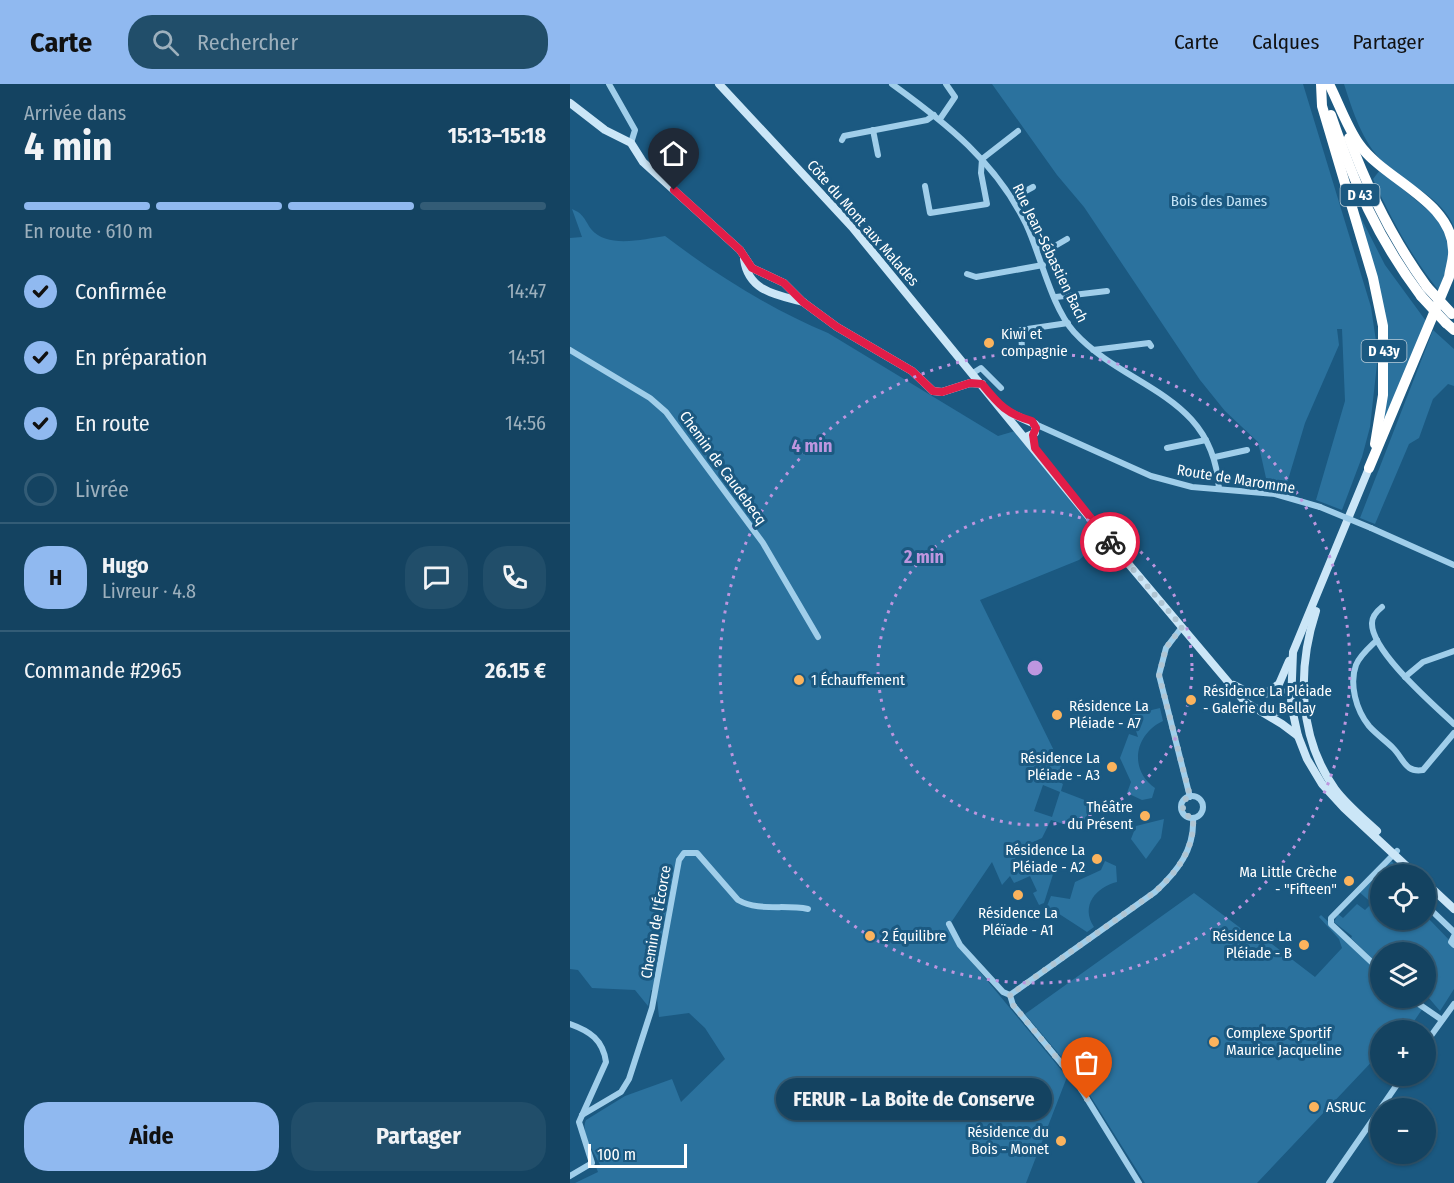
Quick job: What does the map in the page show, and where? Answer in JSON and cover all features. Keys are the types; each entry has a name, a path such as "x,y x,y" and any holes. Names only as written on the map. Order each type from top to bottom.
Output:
{"highway":[{"name":"D 43y","path":"1325,85 1322,106 1379,301 1384,336 1383,395 1370,468"},
{"name":"D 43","path":"1325,85 1386,225 1424,292 1451,321"},
{"path":"1325,85 1359,144 1393,177 1443,217 1451,233 1454,251 1449,277 1370,468"}],"street":[{"path":"609,84 635,130 631,142"},
{"name":"Côte du Mont aux Malades","path":"719,84 852,227 1019,430 1032,432"},
{"name":"Rue Jean-Sébastien Bach","path":"892,84 965,140 982,159 1012,198 1037,249 1068,323 1093,350 1174,402 1190,417 1215,457 1219,489"},
{"path":"946,84 955,97"},
{"path":"842,140 844,136 937,117 955,97 963,94"},
{"path":"570,103 605,130 631,142 643,162 743,254 752,268 787,285 803,302 837,327 912,371 933,391 942,392 970,383 982,384"},
{"path":"873,130 878,155"},
{"path":"925,186 930,213 987,204 981,173 982,159 1018,131"},
{"path":"1012,198 1033,187"},
{"path":"1037,249 1056,246 1067,239"},
{"path":"743,254 745,271 750,279 763,290 783,298 803,302"},
{"path":"968,274 976,276 1043,265"},
{"path":"783,298 787,285"},
{"path":"1056,297 1107,291"},
{"path":"1025,350 1022,349 1021,330 1068,323"},
{"path":"1093,350 1149,343 1151,346"},
{"name":"Chemin de Caudebecq","path":"570,350 650,398 666,412 763,543 818,637"},
{"path":"973,373 981,368 1001,388"},
{"path":"1000,406 1024,421 1030,420 1035,448 1089,517 1245,702 1298,736"},
{"path":"1019,430 1024,421"},
{"name":"Route de Maromme","path":"1032,432 1048,429 1151,476 1192,487 1275,494 1320,507 1454,565"},
{"path":"1167,448 1206,440"},
{"path":"1215,457 1247,450"},
{"name":"D 43y","path":"1370,468 1293,652 1290,693 1298,736 1313,771 1339,803 1394,854"},
{"path":"1333,560 1309,634 1303,692 1305,708 1315,750 1336,791 1404,864"},
{"path":"1382,607 1376,613 1372,623 1377,640 1405,677 1454,724"},
{"path":"1182,627 1166,648 1159,675 1190,796"},
{"path":"1377,640 1362,656 1354,677 1359,712 1369,726 1395,749 1407,768 1415,771 1423,770 1454,733"},
{"path":"1405,677 1423,662 1454,651"},
{"path":"1263,694 1279,684 1293,652"},
{"path":"1230,682 1248,693 1303,692"},
{"path":"1261,712 1277,714 1305,708"},
{"path":"1190,796 1200,799 1203,806 1199,815 1193,818"},
{"path":"1190,796 1182,802 1181,808 1184,814 1193,818"},
{"path":"1010,995 1155,892 1173,876 1191,842 1193,818"},
{"name":"Chemin de l'Écorce","path":"582,1115 621,1092 629,1079 652,1008 679,860 684,853 697,853 738,900 746,904 756,907 793,906 808,909"},
{"path":"1386,864 1394,854"},
{"path":"1394,854 1408,864"},
{"path":"1370,882 1330,921 1370,960"},
{"path":"1436,892 1454,909"},
{"path":"1436,915 1454,932"},
{"path":"949,924 963,949 1003,992 1010,995"},
{"path":"1454,936 1451,942 1454,945"},
{"path":"1010,995 1013,1005 1076,1081 1139,1183"},
{"path":"1436,1028 1454,1004"},
{"path":"1425,1008 1442,1020"},
{"path":"570,1024 597,1038 604,1052 604,1071 582,1115 579,1128 592,1163 570,1176"},
{"path":"1329,1183 1396,1086"}],"green space":[{"name":"Bois des Dames","path":"992,84 1303,84 1371,307 1378,355 1370,427 1362,457 1342,510 1316,500 1345,401 1342,329 1337,329 1339,345 1305,423 1285,490 1268,487 1258,442 1225,411 1200,380 1084,207 1057,175"},
{"path":"1344,84 1454,84 1454,227 1441,207 1392,170 1369,145 1359,126"},
{"path":"1380,170 1441,221 1450,253 1440,292 1411,252 1387,209 1373,179"},
{"path":"572,209 581,215 591,229 606,239 626,241 665,236 744,290 806,324 828,333 998,436 1015,431 1102,540 1079,560 980,600 1064,771 1060,782 1063,784 1061,791 1095,804 1093,810 1089,809 1082,830 1051,820 1042,838 1014,851 1017,856 1014,860 1018,859 1021,863 1025,861 1054,871 1044,903 1039,905 1033,893 1037,891 1030,876 1014,883 1010,876 1002,885 992,862 950,924 971,961 1067,1077 1026,1183 575,1183 598,1172 596,1167 600,1165 586,1137 586,1120 625,1096 672,1079 681,1102 725,1059 705,1028 689,1013 659,1017 656,990 651,990 648,1006 635,990 592,988 578,970 570,969 570,238 582,237","holes":["1043,785 1060,792 1052,817 1034,811"]},
{"path":"1359,214 1385,265 1426,321 1381,432 1387,351"},
{"path":"1433,330 1454,349 1454,386 1448,384 1433,399 1419,438 1409,444 1375,524 1360,518"},
{"path":"1160,708 1163,721 1146,734 1138,752 1141,771 1146,780 1155,788 1152,798 1142,800 1127,793 1131,782 1120,758 1129,734 1138,737 1131,715"},
{"path":"1164,819 1161,838 1146,859 1131,839 1136,826"},
{"path":"1105,861 1116,866 1117,882 1103,888 1092,898 1089,912 1094,927 1087,932 1047,906 1051,896 1070,899 1075,882 1101,870"},
{"path":"1370,879 1370,901 1358,891"},
{"name":"Complexe Sportif Maurice Jacqueline","path":"1194,893 1263,945 1268,941 1315,977 1342,948 1339,939 1319,917 1321,915 1370,961 1370,1008 1423,1008 1415,1020 1370,1020 1370,1064 1257,1183 1145,1183 1079,1078 1025,1014"},
{"path":"1357,904 1365,910 1370,905 1370,930 1436,930 1436,926 1454,945 1454,989 1440,1011 1436,1006 1436,942 1370,942 1370,956 1351,938 1352,936 1334,922 1338,914 1343,918"}],"way so far":[{"path":"1087,1099 1076,1081 1013,1005 1010,995 1015,989 1155,892 1178,869 1193,833 1193,818 1184,814 1181,808 1182,802 1190,796 1159,675 1166,648 1182,627 1110,542"}],"place":[{"name":"Kiwi et compagnie","path":"989,343"},
{"name":"1 Échauffement","path":"799,680"},
{"name":"Résidence La Pléiade - Galerie du Bellay","path":"1191,700"},
{"name":"Résidence La Pléiade - A7","path":"1057,715"},
{"name":"Résidence La Pléiade - A3","path":"1112,767"},
{"name":"Théâtre du Présent","path":"1145,816"},
{"name":"Résidence La Pléiade - A2","path":"1097,859"},
{"name":"Ma Little Crèche - \"Fifteen\"","path":"1349,881"},
{"name":"Résidence La Pléïade - A1","path":"1018,895"},
{"name":"2 Équilibre","path":"870,936"},
{"name":"Résidence La Pléiade - B","path":"1304,945"},
{"name":"Complexe Sportif Maurice Jacqueline","path":"1214,1042"},
{"name":"FERUR - La Boite de Conserve","path":"1087,1099"},
{"name":"ASRUC","path":"1314,1107"},
{"name":"Résidence du Bois - Monet","path":"1061,1141"}],"route":[{"path":"674,190 740,250 752,268 784,283 803,302 837,327 912,371 933,391 942,392 970,383 982,384 1000,406 1017,418 1032,421 1036,428 1033,435 1035,448 1110,542"}]}
